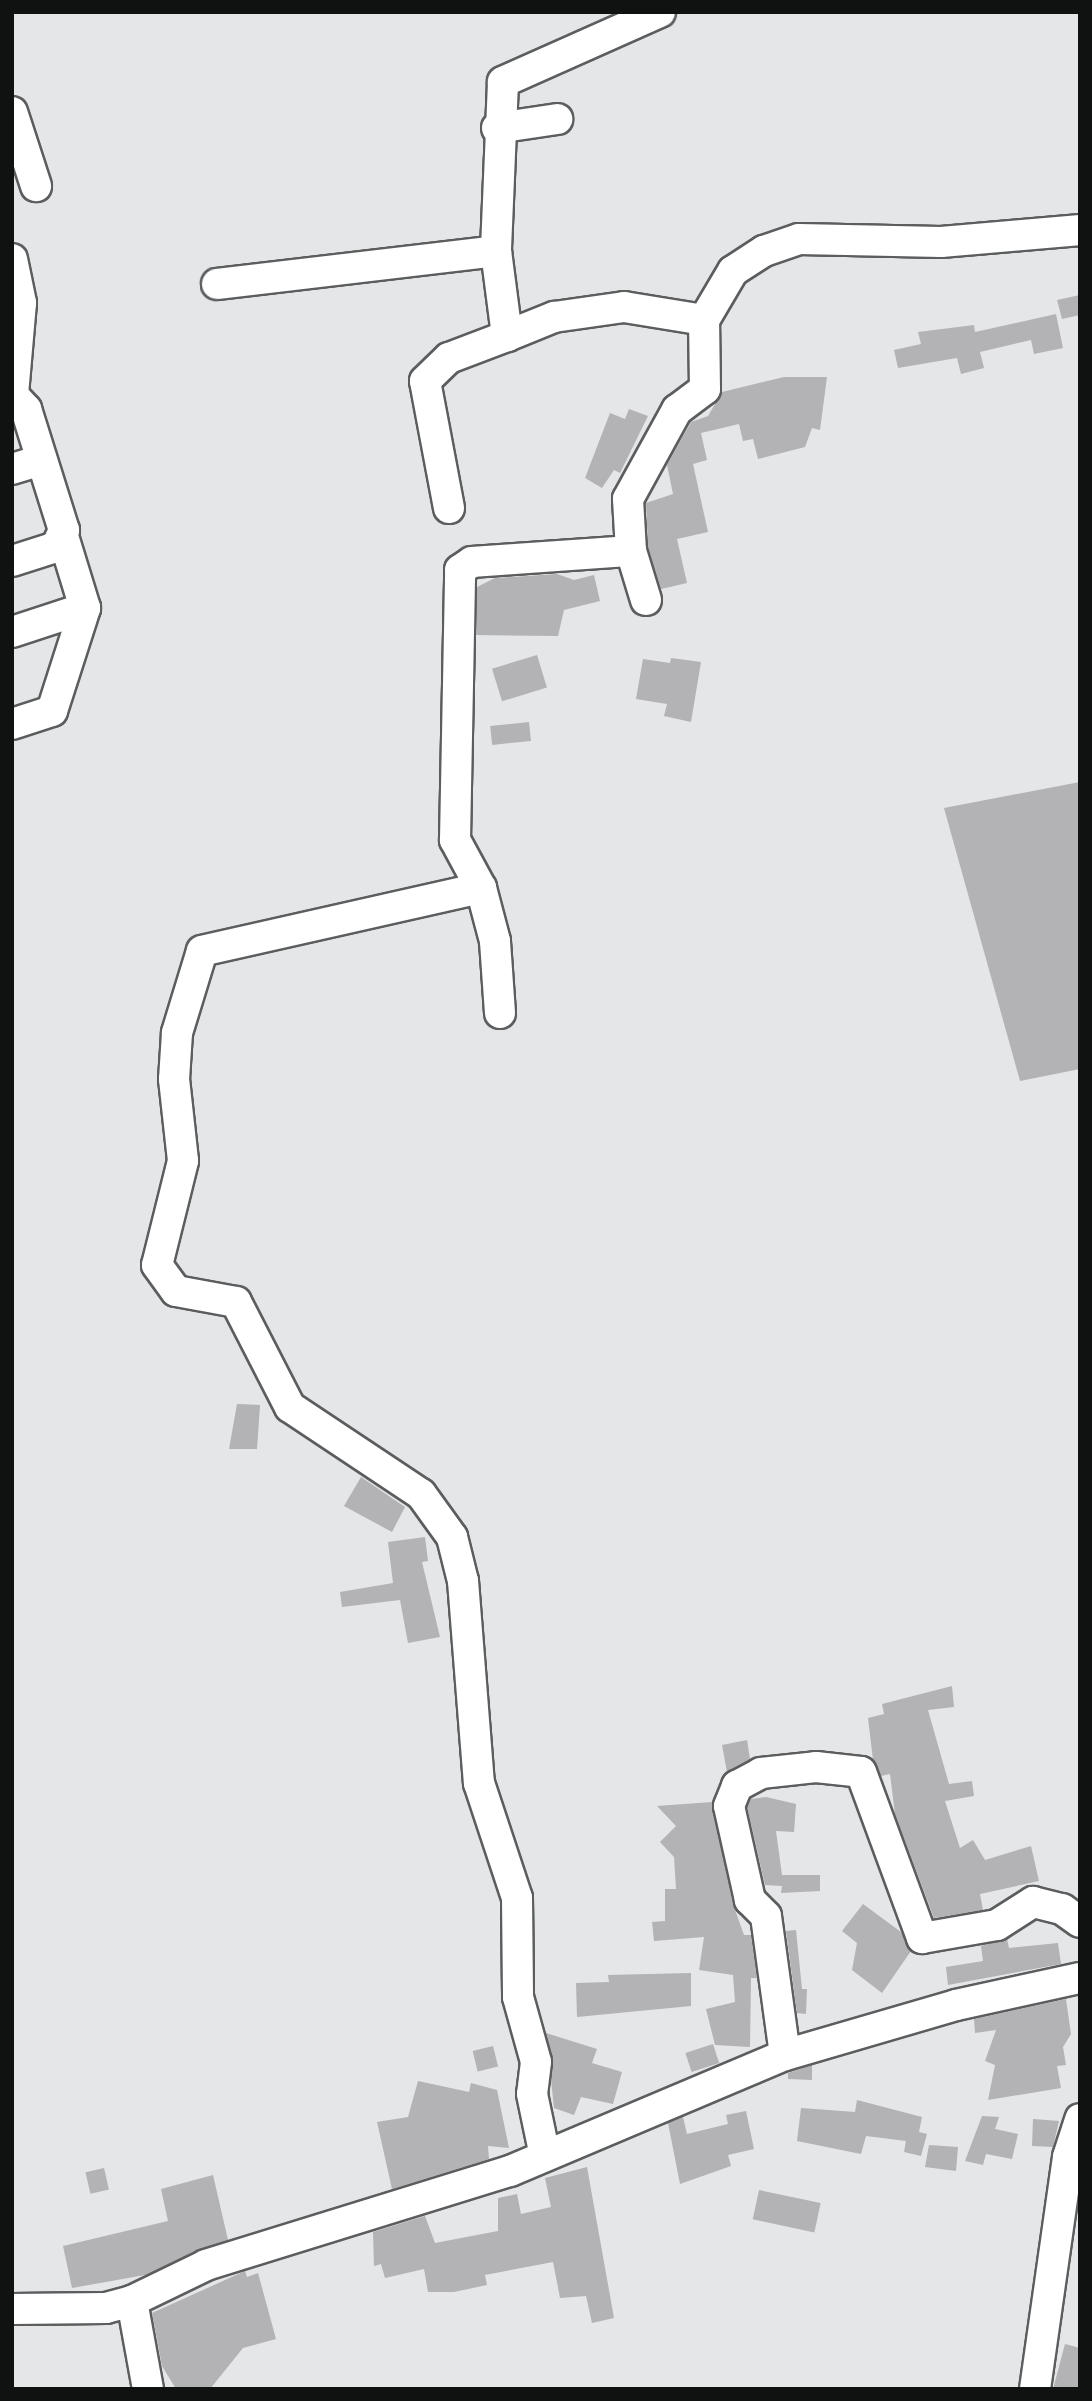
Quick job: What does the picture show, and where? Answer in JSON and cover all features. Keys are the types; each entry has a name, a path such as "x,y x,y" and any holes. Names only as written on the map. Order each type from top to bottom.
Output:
{"street":[{"path":"507,336 496,251 497,128 507,77 603,42 660,12"},
{"path":"12,112 36,186"},
{"path":"497,128 557,119"},
{"path":"646,600 631,551 628,499 677,410 705,389 704,320 733,271 764,251 799,239 954,241 1080,230"},
{"path":"217,284 496,251"},
{"path":"12,259 16,305 13,394 26,409 85,608 52,710 12,724"},
{"path":"449,508 425,381 449,358 554,317 624,307 704,320"},
{"path":"12,469 42,460"},
{"path":"12,561 56,547 63,536"},
{"path":"500,1013 495,941 481,888 455,840 460,570 472,562 631,551"},
{"path":"12,632 85,608"},
{"path":"481,888 202,951 177,1033 173,1079 183,1161 157,1265 166,1286 176,1291 236,1302 289,1407 421,1494 452,1536 463,1581 479,1783 517,1898 518,1997 536,2062 531,2094 545,2156"},
{"path":"785,2055 766,1916 750,1900 729,1806 737,1786 761,1773 816,1767 861,1772 922,1938 997,1925 1033,1902 1062,1909 1080,1922"},
{"path":"12,2309 96,2309 132,2301 206,2265 363,2220 545,2156 785,2055 968,2002 1080,1978"},
{"path":"1035,2389 1068,2157 1080,2119"},
{"path":"132,2301 148,2389"}],"building":[{"path":"1080,295 1080,315 1062,319 1057,300"},
{"path":"1056,314 1063,348 1034,354 1031,340 980,352 984,368 961,374 957,358 898,368 894,350 921,344 918,332 974,325 975,332"},
{"path":"784,377 827,377 820,430 812,428 805,447 758,459 753,439 743,441 739,424 701,433 707,460 693,464 708,532 677,539 687,583 661,589 648,548 646,503 673,494 667,465 691,422 708,416 722,392"},
{"path":"629,409 648,416 620,473 614,470 602,488 585,478 610,413 625,419"},
{"path":"557,574 574,580 594,575 600,601 564,610 558,636 476,635 477,587 495,578"},
{"path":"537,655 547,688 502,701 492,669"},
{"path":"671,658 701,662 691,722 664,716 667,704 636,699 643,659 670,663"},
{"path":"529,722 531,741 492,745 490,726"},
{"path":"1080,782 1080,1069 1020,1081 944,808"},
{"path":"237,1404 260,1405 257,1449 229,1449"},
{"path":"361,1477 405,1507 392,1532 344,1506"},
{"path":"425,1537 428,1561 422,1562 440,1637 408,1643 400,1600 342,1607 340,1592 393,1583 388,1542"},
{"path":"952,1686 954,1707 928,1710 949,1784 972,1781 974,1796 945,1801 960,1848 973,1840 985,1860 1031,1846 1039,1881 980,1894 983,1910 934,1918 895,1814 890,1774 881,1776 873,1760 868,1718 884,1714 882,1704"},
{"path":"747,1740 750,1759 727,1772 722,1745"},
{"path":"766,1797 796,1804 794,1832 776,1831 782,1875 820,1875 820,1891 781,1893 782,1886 765,1885 747,1807 751,1799"},
{"path":"712,1802 733,1904 744,1935 751,1935 757,1978 751,1978 750,2047 715,2045 706,2009 735,2002 733,1975 699,1970 704,1937 654,1941 652,1922 665,1921 665,1889 676,1889 674,1857 660,1842 676,1826 657,1806"},
{"path":"863,1904 901,1932 911,1951 882,1993 852,1970 857,1943 842,1931"},
{"path":"796,1930 802,1989 807,1989 806,2014 797,2013 786,1931"},
{"path":"1007,1939 1009,1948 1058,1943 1061,1964 948,1985 946,1967 983,1961 981,1946"},
{"path":"691,1973 691,2006 577,2017 576,1983 609,1982 608,1975"},
{"path":"1066,1999 1071,2034 1063,2047 1066,2065 1057,2066 1061,2088 988,2100 995,2065 985,2061 996,2030 975,2033 974,2019"},
{"path":"546,2033 597,2049 592,2063 622,2072 613,2104 581,2097 574,2115 554,2108"},
{"path":"713,2044 719,2063 692,2072 685,2053"},
{"path":"493,2046 498,2066 478,2071 473,2051"},
{"path":"812,2065 812,2080 788,2079 788,2073"},
{"path":"418,2081 469,2092 471,2083 497,2090 509,2148 488,2146 489,2159 392,2189 377,2122 408,2117"},
{"path":"857,2100 922,2117 919,2132 927,2134 921,2156 904,2152 906,2141 866,2136 861,2154 797,2141 801,2108 855,2112"},
{"path":"746,2111 754,2149 728,2155 731,2166 680,2184 668,2123 683,2117 687,2134 728,2124 726,2115"},
{"path":"982,2116 999,2117 995,2129 1018,2134 1012,2159 986,2154 983,2165 965,2161"},
{"path":"1033,2119 1059,2121 1053,2147 1032,2146"},
{"path":"929,2145 958,2147 956,2171 925,2167"},
{"path":"587,2167 614,2318 592,2323 586,2296 560,2298 553,2262 485,2275 487,2285 454,2292 428,2292 424,2269 385,2278 381,2264 374,2266 373,2232 425,2216 435,2243 498,2231 498,2198 517,2194 521,2214 551,2207 545,2178"},
{"path":"104,2168 109,2189 90,2194 85,2172"},
{"path":"213,2175 228,2240 145,2275 72,2288 63,2246 168,2221 161,2189"},
{"path":"759,2190 821,2203 814,2232 753,2219"},
{"path":"245,2271 247,2277 258,2273 276,2339 243,2348 210,2389 176,2389 162,2366 152,2313"},
{"path":"1065,2344 1080,2348 1080,2389 1053,2389"}]}
